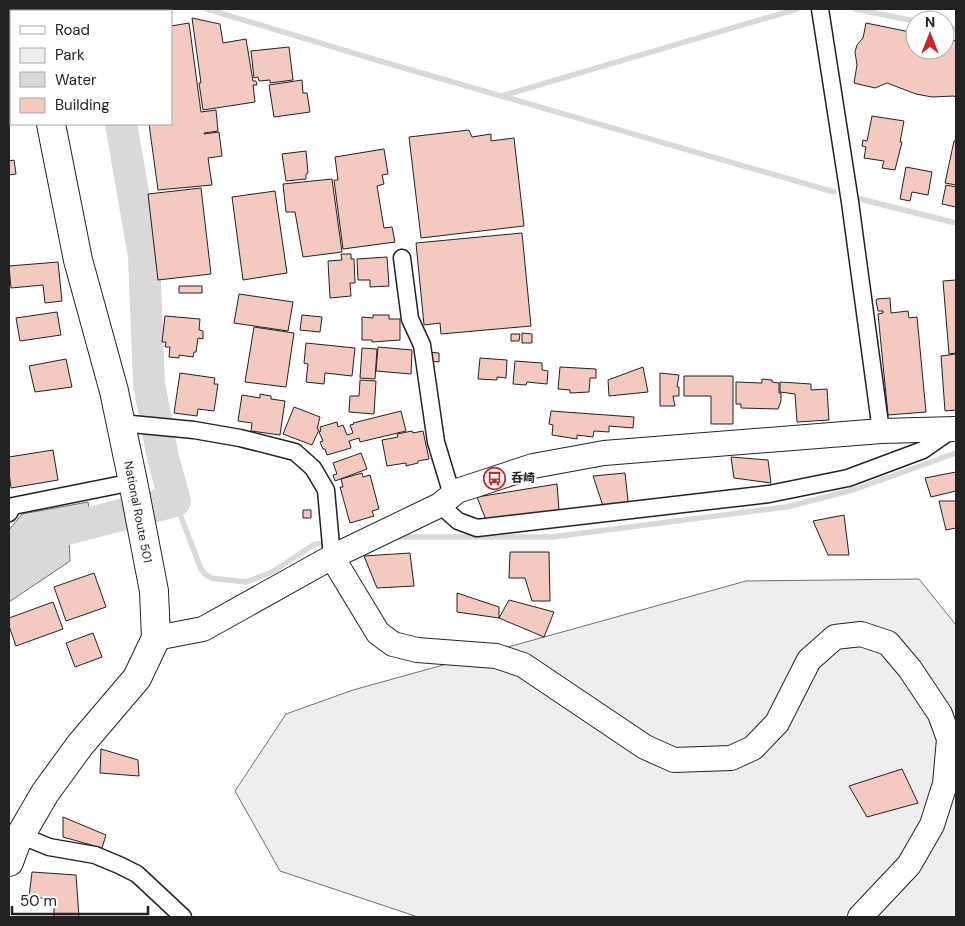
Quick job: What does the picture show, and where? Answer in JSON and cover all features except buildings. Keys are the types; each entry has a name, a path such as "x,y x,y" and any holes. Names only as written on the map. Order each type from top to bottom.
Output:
{"highway":[{"name":"National Route 501","path":"13,844 45,793 80,745 137,678 156,638 154,591 133,482 132,425 98,330 78,260 51,125"}],"street":[{"path":"820,9 850,202 881,431"},
{"path":"402,258 410,320 422,345 446,500 458,521 477,528 768,494 848,478 924,450 955,429"},
{"path":"132,425 194,430 240,438 295,452 313,468 326,490 330,530 337,554 378,633 393,644 417,650 496,656 523,665 645,747 674,760 731,758 753,748 777,723 809,660 834,637 861,634 888,643 910,669 940,714 948,739 945,784 932,825 909,865 860,917"},
{"path":"156,638 203,629 337,554 391,529 446,500 457,491 533,466 604,453 881,431 955,429"},
{"path":"10,509 133,482"},
{"path":"13,844 49,847 95,855 119,865 138,874 183,917"}],"green space":[{"path":"919,579 956,625 956,917 418,917 280,871 235,791 286,714 353,690 746,581"}],"water":[{"path":"88,502 94,533 69,539 70,561 9,602 9,530 22,514"}],"waterway":[{"path":"207,9 834,192"},
{"path":"502,96 797,9"},
{"path":"855,9 905,19"},
{"path":"9,578 40,536 175,501 163,458 149,384 144,256 121,125"},
{"path":"856,198 956,223"},
{"path":"394,537 552,537 786,507 853,490 956,453"},
{"path":"175,501 201,569 211,578 246,582 272,572 315,544 330,543"}],"place":[{"name":"呑崎","path":"495,478"}]}
